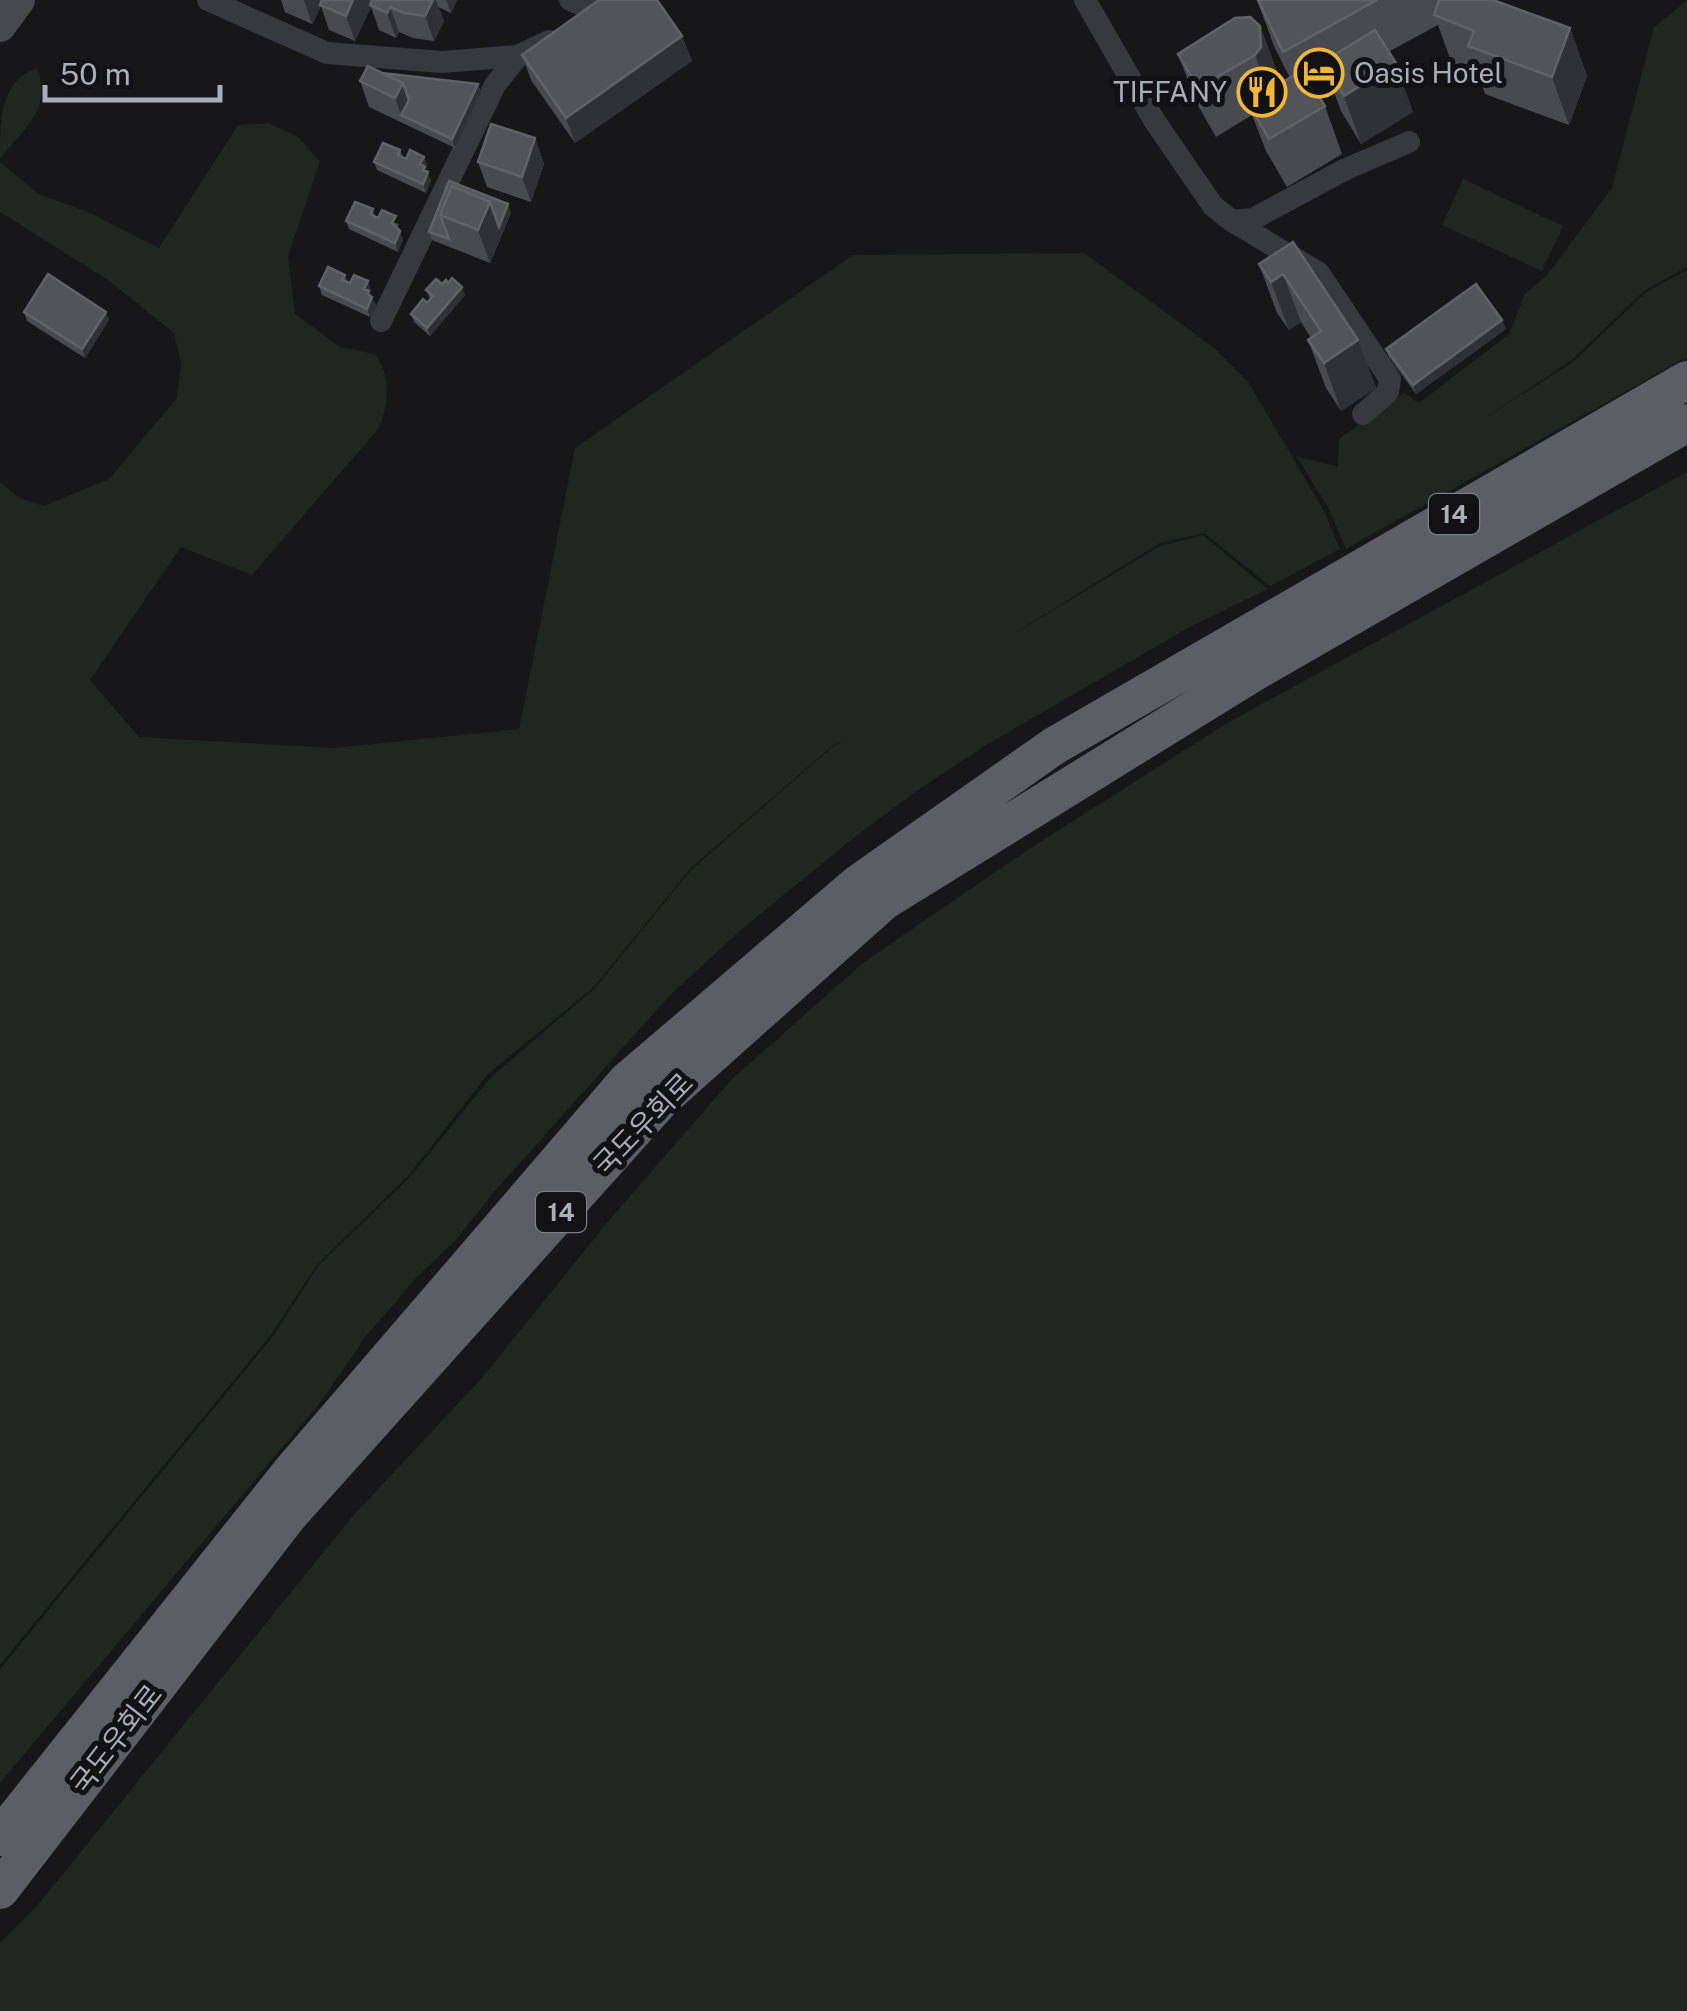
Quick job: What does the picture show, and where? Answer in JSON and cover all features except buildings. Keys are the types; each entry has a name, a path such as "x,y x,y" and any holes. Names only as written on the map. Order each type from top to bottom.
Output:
{"highway":[{"name":"국도우회로","path":"0,1837 290,1473 627,1081 859,883 1054,746 1687,380"},
{"name":"국도우회로","path":"0,1890 289,1514 662,1098 884,900 1251,674 1687,423"}],"main road":[{"path":"0,26 20,0"}],"street":[{"path":"208,0 328,53 442,62 518,56 561,35 589,3"},
{"path":"1085,0 1154,120 1214,206 1319,273 1330,288 1390,379 1388,392 1363,414"},
{"path":"381,321 495,85 518,56"},
{"path":"1232,221 1253,219 1346,169 1410,142"}],"shaded area":[{"path":"1687,1 1687,267 1644,291 1572,360 1479,422 1574,361 1646,292 1687,270 1687,357 1346,549 1328,507 1296,456 1338,467 1339,439 1404,393 1419,403 1509,334 1525,294 1547,275 1612,188 1654,27"},
{"path":"37,68 41,82 39,107 0,159 2,116 9,92 25,74"},
{"path":"269,123 298,137 320,161 288,256 295,314 340,347 375,354 386,380 385,409 379,428 252,575 181,547 90,680 139,737 334,748 519,729 575,448 853,255 1084,253 1213,347 1248,382 1324,511 1340,549 1270,586 1204,533 1160,543 1010,636 1160,546 1203,535 1268,589 1188,628 988,744 922,787 741,930 670,995 456,1240 416,1278 367,1335 319,1404 0,1783 0,1669 273,1336 318,1266 410,1177 491,1077 595,988 691,870 831,748 852,735 831,747 690,869 594,987 488,1074 409,1175 317,1265 271,1335 0,1665 0,482 19,498 44,506 109,479 177,398 181,363 174,333 108,280 0,212 0,162 38,194 86,211 159,248 238,125"},
{"path":"1463,179 1563,226 1542,271 1442,225"},
{"path":"1687,472 1687,2011 0,2011 0,1943 37,1906 352,1517 482,1378 610,1219 732,1079 864,962 1032,847 1229,722"}],"place":[{"name":"Oasis Hotel","path":"1319,73"},
{"name":"TIFFANY","path":"1262,92"}]}
